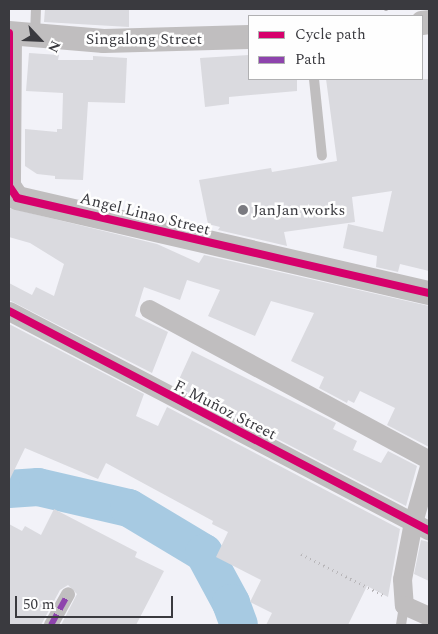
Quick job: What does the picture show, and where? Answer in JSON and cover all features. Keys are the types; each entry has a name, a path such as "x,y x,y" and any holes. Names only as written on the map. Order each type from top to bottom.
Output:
{"street":[{"name":"Singalong Street","path":"9,34 104,40 248,37"},
{"name":"Angel Linao Street","path":"9,34 9,186 17,198 429,293"},
{"path":"149,310 429,460"},
{"name":"F. Muñoz Street","path":"9,311 421,527"},
{"path":"429,466 421,527 402,579 404,605 429,616"},
{"path":"51,625 68,594"}],"lane":[{"path":"35,36 36,9"},
{"path":"314,80 322,156"},
{"path":"401,625 404,605"}],"path":[{"path":"301,554 404,605"}],"building":[{"path":"45,9 129,9 129,27 44,22"},
{"path":"29,53 59,55 58,60 93,60 93,56 127,58 125,103 88,102 83,180 55,179 55,176 37,174 25,166 25,129 57,132 57,129 62,129 63,93 26,91"},
{"path":"248,55 248,80 297,80 297,91 229,97 229,104 205,107 200,58"},
{"path":"429,79 429,271 400,264 398,272 376,267 377,256 343,248 348,224 383,232 392,191 352,197 355,222 284,232 287,246 218,230 220,227 208,224 199,180 271,168 272,172 337,161 326,80"},
{"path":"9,208 157,244 199,263 204,255 429,306 429,447 387,425 395,408 360,391 354,403 348,400 347,403 319,388 324,377 291,361 314,313 271,301 255,336 208,316 220,290 187,280 180,300 144,287 135,316 168,332 152,373 9,300 9,283 32,295 36,287 54,296 64,264 30,243 9,237"},
{"path":"9,324 144,394 136,416 158,426 167,407 400,529 388,597 367,586 348,625 266,625 272,613 250,602 261,580 216,557 228,532 212,524 213,521 106,463 98,479 25,448 9,481"},
{"path":"192,351 336,423 333,429 357,441 353,450 381,463 388,451 417,466 406,506 176,386"},
{"path":"54,509 137,552 135,557 164,571 136,625 61,625 77,594 68,585 60,590 41,625 9,625 9,524 22,531 25,526 41,535"},
{"path":"421,540 429,542 429,581 414,574"}],"waterway":[{"path":"9,489 38,487 129,508 204,553 231,603 239,625"}],"marked path":[{"path":"51,625 68,594"}],"cycle path":[{"path":"9,33 9,186 17,198 429,293"},
{"path":"9,311 429,531"}],"place":[{"name":"JanJan works","path":"243,210"}]}
